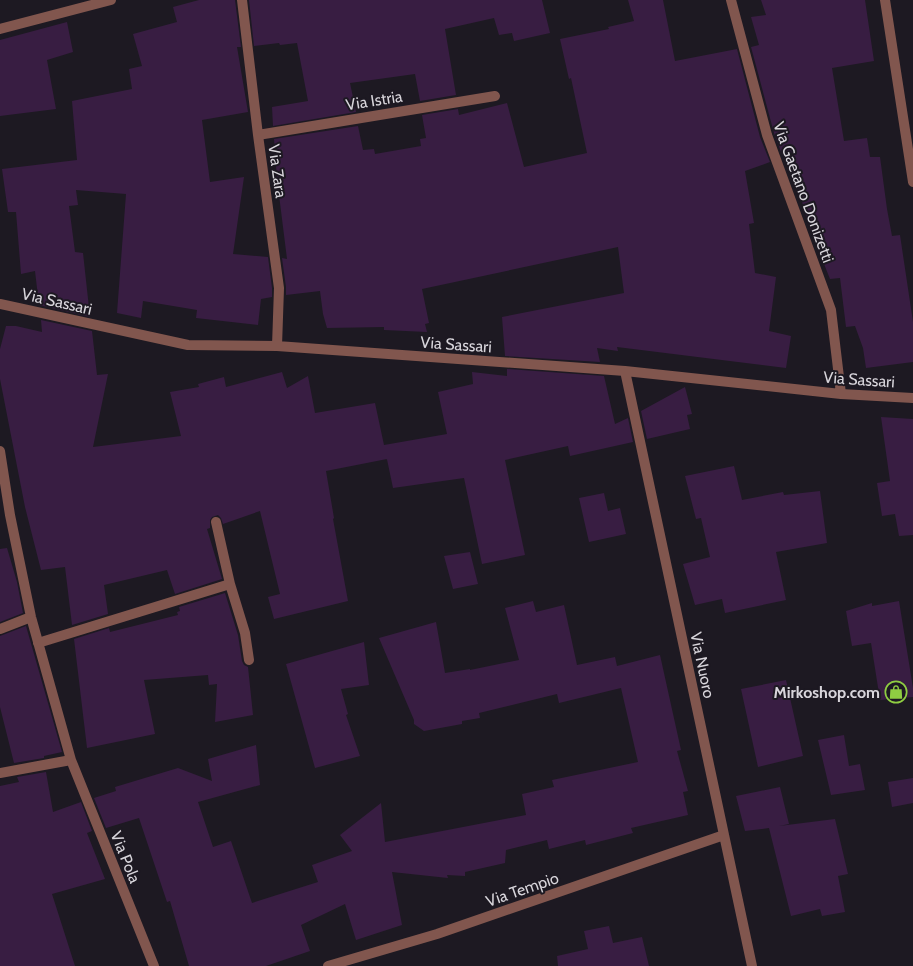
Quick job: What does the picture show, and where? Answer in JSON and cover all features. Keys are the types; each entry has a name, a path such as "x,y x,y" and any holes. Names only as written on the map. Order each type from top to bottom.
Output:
{"street":[{"path":"0,29 111,0"},
{"name":"Via Zara","path":"242,0 279,288 277,346"},
{"name":"Via Gaetano Donizetti","path":"732,0 767,135 830,310 841,394"},
{"path":"885,0 913,182"},
{"name":"Via Istria","path":"258,135 495,96"},
{"name":"Via Sassari","path":"0,304 188,345 277,346 625,371 841,394 913,398"},
{"name":"Via Nuoro","path":"625,371 752,966"},
{"name":"Via Pola","path":"0,451 4,503 31,618 71,760 154,966"},
{"path":"216,522 230,584 245,633 249,660"},
{"path":"38,643 230,584"},
{"path":"0,629 31,618"},
{"path":"0,773 71,760"},
{"name":"Via Tempio","path":"328,966 437,934 724,835"}],"building":[{"path":"199,0 235,0 241,47 237,47 248,112 202,120 210,182 244,177 233,254 268,257 272,297 261,299 258,325 196,318 197,310 143,301 141,318 117,313 126,194 76,190 78,205 69,206 75,252 83,253 90,317 39,305 35,271 21,274 16,212 8,212 2,169 77,160 72,101 132,89 129,69 142,66 133,34 177,22 173,7"},
{"path":"249,0 542,0 550,33 514,41 512,33 499,35 494,18 445,29 456,95 420,101 415,74 350,83 356,112 273,126 272,107 308,101 297,43 254,46"},
{"path":"628,0 663,0 675,61 737,49 760,137 770,162 745,171 754,223 749,224 755,273 776,277 769,331 791,336 786,368 617,347 618,351 597,348 600,362 505,356 502,317 624,293 618,247 422,289 429,323 425,324 427,332 384,330 384,327 327,328 320,291 286,295 282,258 287,259 274,139 358,126 363,150 374,149 375,154 421,146 420,139 426,138 422,115 458,109 459,115 507,103 524,167 587,153 571,78 569,79 560,39 609,29 608,27 634,21"},
{"path":"761,0 865,0 874,61 832,68 844,141 867,138 870,157 880,157 892,236 900,235 913,322 913,362 866,368 863,348 855,326 846,327 840,278 830,279 807,221 787,156 783,157 774,133 751,47 759,45 751,17 766,15"},
{"path":"67,22 73,52 47,60 56,109 0,116 0,40"},
{"path":"41,320 92,331 97,375 108,374 93,447 181,436 170,392 199,387 198,384 224,377 226,387 282,372 287,388 308,376 315,413 375,403 387,459 326,471 348,601 274,619 268,597 280,594 260,511 223,524 218,515 210,520 210,528 207,529 222,579 175,594 167,570 104,585 108,614 72,625 65,567 41,570 25,507 0,379 0,349 6,326 16,326 42,332"},
{"path":"507,369 604,376 615,424 628,418 633,442 570,456 568,446 505,460 525,555 482,564 464,478 393,488 384,445 447,434 438,392 473,384 472,372 507,376"},
{"path":"685,387 692,414 687,415 690,429 647,439 641,411"},
{"path":"881,417 913,419 913,535 899,536 895,514 882,516 877,483 890,481"},
{"path":"734,466 742,500 783,492 784,495 820,491 827,543 776,552 786,600 725,613 722,599 695,605 683,564 710,557 701,518 696,519 685,476"},
{"path":"604,493 608,511 620,508 626,534 589,542 579,498"},
{"path":"7,548 17,582 23,613 0,622 0,549"},
{"path":"470,552 478,584 453,589 444,556"},
{"path":"225,593 238,635 242,661 248,667 253,715 215,722 217,684 209,685 208,675 144,680 155,734 87,748 74,639 109,628 110,632 178,615 179,607"},
{"path":"533,601 536,612 564,605 577,665 615,657 617,666 660,655 681,750 677,751 688,791 683,792 688,815 631,828 633,833 586,845 585,840 549,849 547,840 506,850 505,863 465,872 465,876 447,875 448,878 392,872 402,925 356,940 345,904 301,925 310,951 266,966 189,966 170,901 167,902 139,818 106,828 94,798 116,791 115,787 178,768 212,781 208,759 256,745 260,785 198,802 213,847 231,841 252,903 318,882 312,865 352,851 340,835 381,803 385,842 526,815 522,794 554,787 552,780 638,762 621,688 559,703 557,694 479,713 480,718 462,721 462,724 424,731 414,724 414,720 379,638 436,622 445,673 519,660 505,608"},
{"path":"899,601 913,697 880,700 871,643 852,646 846,611 872,603 872,606"},
{"path":"26,626 62,752 44,756 44,758 14,763 0,707 0,636"},
{"path":"364,642 369,685 341,689 348,714 346,715 360,756 315,768 286,664"},
{"path":"786,680 803,756 758,767 741,689"},
{"path":"844,735 849,766 860,764 865,790 831,795 818,740"},
{"path":"46,772 53,812 81,802 92,831 87,833 105,879 52,894 75,966 0,966 0,786 19,782 17,777"},
{"path":"913,778 913,803 892,807 888,782"},
{"path":"780,787 789,824 779,826 835,819 848,874 838,876 845,912 822,916 820,909 791,916 769,828 745,831 736,796"},
{"path":"609,926 613,943 642,937 649,966 558,966 557,956 588,949 584,931"}],"place":[{"name":"Mirkoshop.com","path":"896,692"}]}
